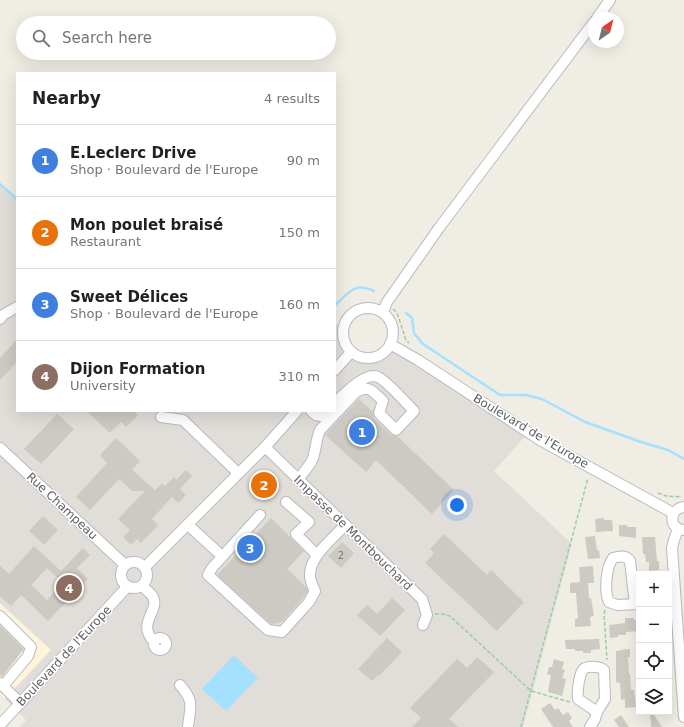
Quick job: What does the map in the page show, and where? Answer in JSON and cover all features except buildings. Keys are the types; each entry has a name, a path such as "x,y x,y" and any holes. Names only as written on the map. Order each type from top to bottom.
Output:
{"street":[{"path":"601,12 610,0"},
{"path":"383,312 387,302 439,228 588,30"},
{"path":"0,318 16,308"},
{"path":"360,308 376,308 383,312 392,324 393,338 390,344 383,353 375,357 363,357 351,352 343,338 344,325 347,318 360,308"},
{"name":"Boulevard de l'Europe","path":"390,344 418,360 540,440 673,513"},
{"path":"336,369 351,352"},
{"path":"336,402 357,383 374,376 378,377 393,390 414,411 396,430 379,413 383,401 393,390"},
{"path":"298,479 312,459 320,430 356,392 362,388 367,388 372,390 383,401"},
{"path":"145,567 265,447 296,412"},
{"path":"312,412 321,416 327,412"},
{"path":"161,417 182,420 238,473"},
{"name":"Impasse de Montbouchard","path":"265,447 422,599 427,615"},
{"name":"Rue Champeau","path":"0,448 125,565"},
{"path":"286,502 310,522 296,534 317,555"},
{"path":"684,507 679,508 673,513 672,520 673,524 681,530 672,548 673,604 684,717"},
{"path":"260,516 222,556 208,575 268,630 282,632 309,602 315,592 310,577 312,563 317,555 345,525"},
{"path":"188,525 222,556"},
{"path":"636,598 629,559 622,556 613,558 610,564 605,591 609,602 617,605 636,604"},
{"path":"138,561 145,567 148,575 143,584 135,588 125,584 121,576 122,568 125,565 129,562 138,561"},
{"path":"143,584 153,598 154,603 147,626 147,633 156,640"},
{"name":"Boulevard de l'Europe","path":"0,725 128,586"},
{"path":"423,625 427,615"},
{"path":"0,616 31,647 28,656 2,685 20,703"},
{"path":"590,727 603,703 605,696 603,669 600,667 586,668 582,670 577,690 578,698 597,712"},
{"path":"180,685 188,696 192,706 188,727"}],"path":[{"path":"387,302 397,313 406,340 412,346"},
{"path":"521,727 587,481 592,469"},
{"path":"653,492 666,496 684,497"},
{"path":"603,669 607,661 604,614 609,602"},
{"path":"427,615 443,614 450,616 530,691 569,702 578,698"}],"shaded area":[{"path":"0,183 16,198 16,412 336,412 336,324 344,325 343,331 346,345 351,352 358,356 369,358 375,357 383,353 390,344 529,432 494,471 572,544 523,727 20,727 26,720 5,699 51,650 0,603"},
{"path":"0,603 51,650 5,699 0,694"}],"water":[{"path":"234,655 258,678 226,711 202,689"}],"waterway":[{"path":"0,184 16,198"},
{"path":"336,304 349,292 357,288 367,288 374,291"},
{"path":"406,313 412,318 414,333 423,344 500,395 526,395 542,399 585,422 668,450 684,459"}],"place":[{"name":"E.Leclerc Drive","path":"362,432"},
{"name":"Mon poulet braisé","path":"264,485"},
{"name":"Sweet Délices","path":"250,548"},
{"name":"Dijon Formation","path":"69,588"}]}
